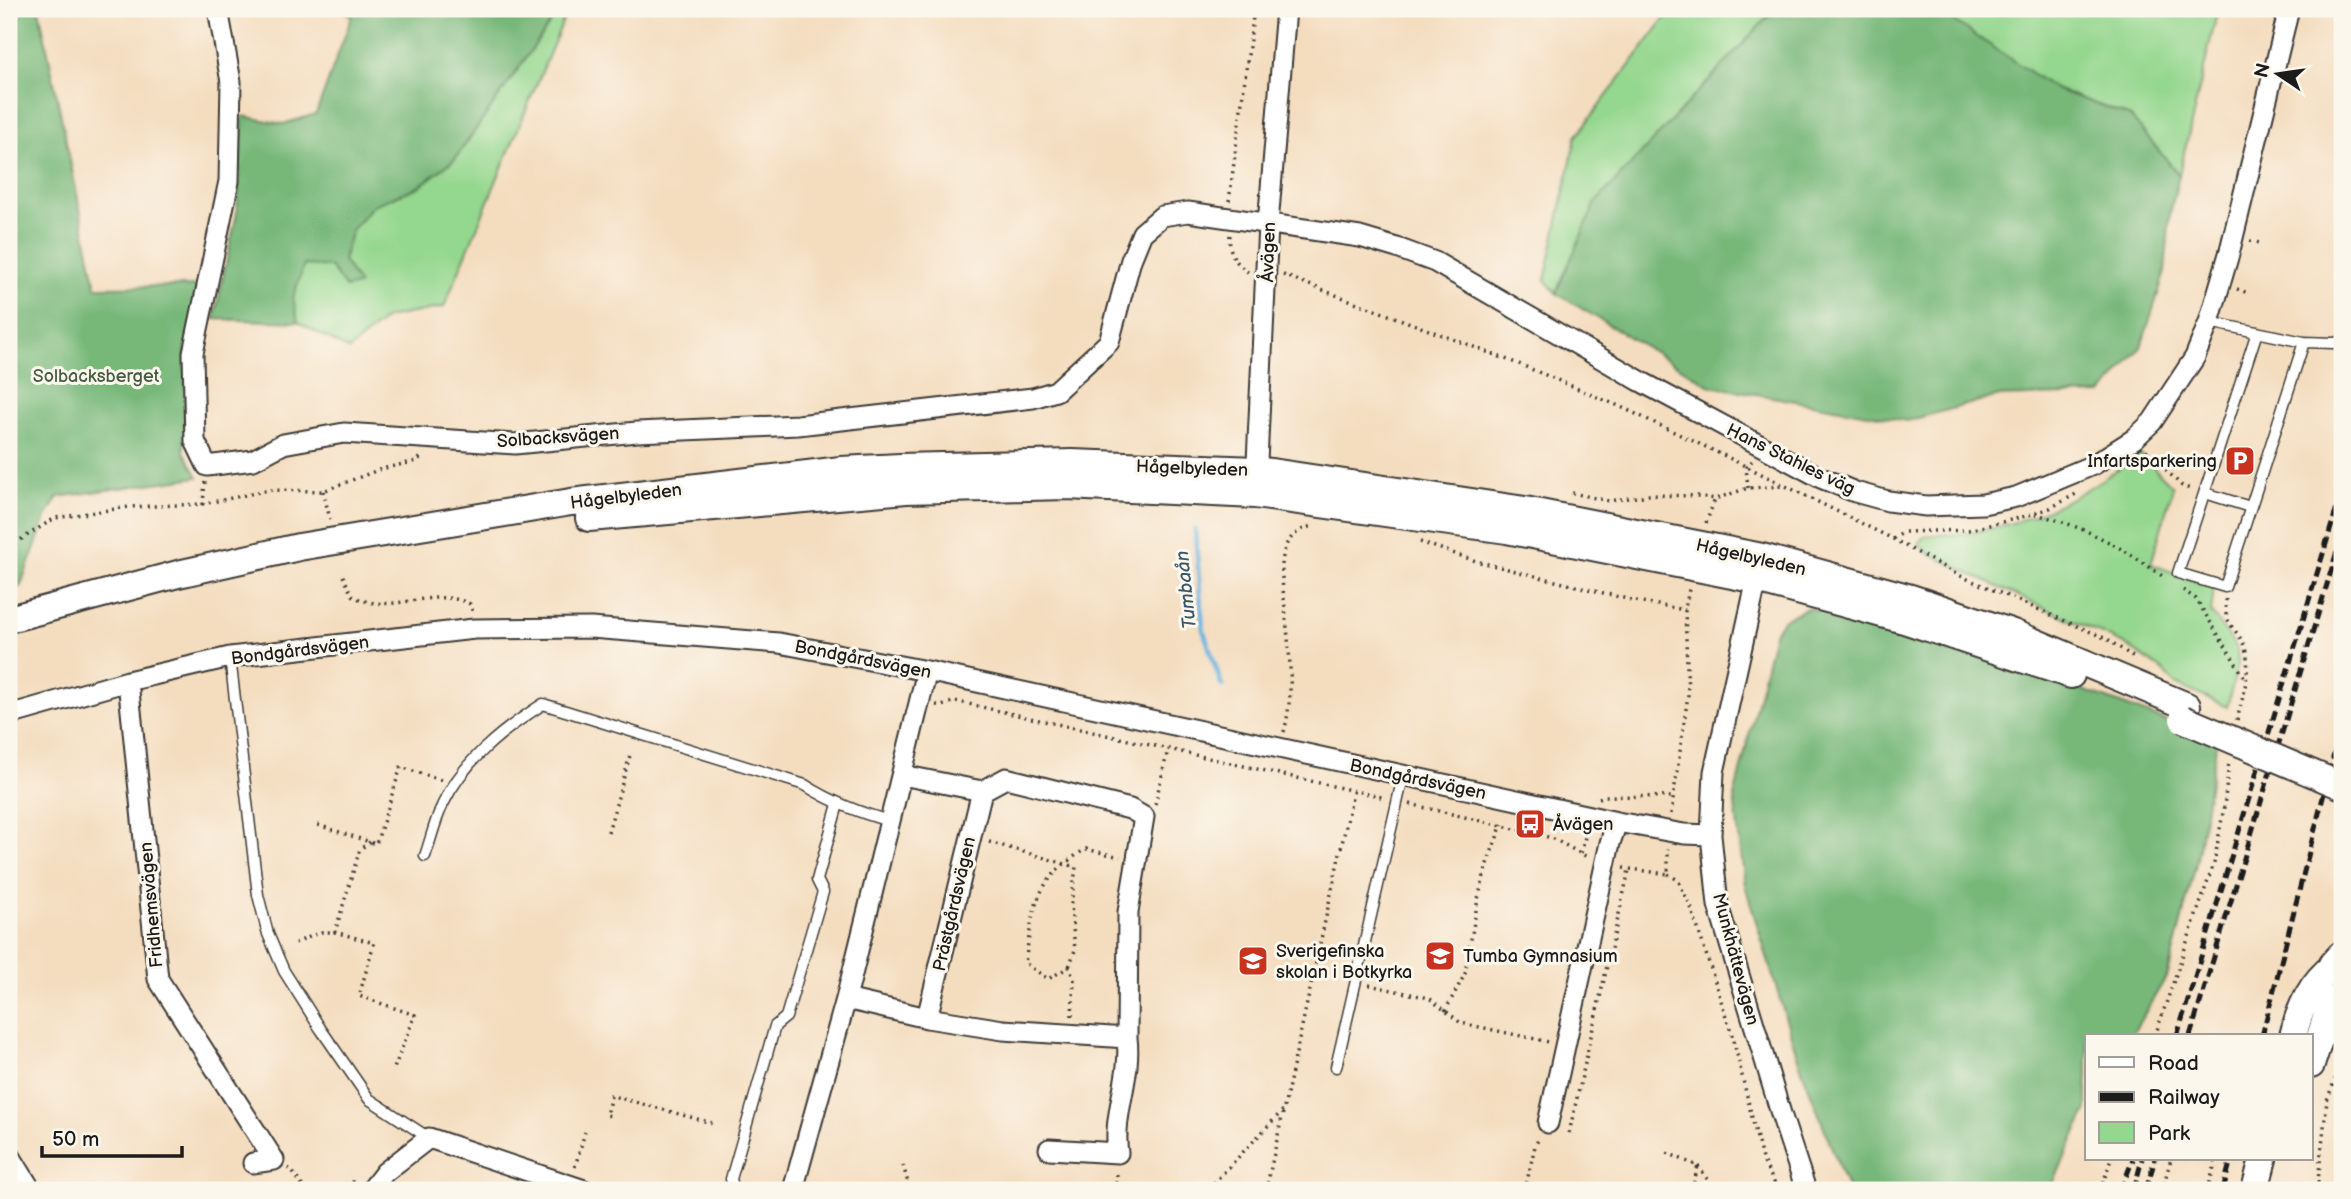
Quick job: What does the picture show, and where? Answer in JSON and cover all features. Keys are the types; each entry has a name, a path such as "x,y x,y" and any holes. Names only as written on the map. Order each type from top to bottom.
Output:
{"main road":[{"name":"Hågelbyleden","path":"9,619 178,574 299,547 571,502 841,470 1072,463 1525,510 1760,569 1904,620 2185,712 2342,772"},
{"name":"Hågelbyleden","path":"9,638 171,593 303,562 575,519 906,489 1256,482"},
{"name":"Hågelbyleden","path":"2185,712 2342,786"},
{"path":"2294,1034 2299,1012 2312,988 2339,980"},
{"path":"2312,1062 2339,980"},
{"path":"2262,1180 2279,1160"}],"street":[{"path":"207,466 195,441 193,353 229,181 231,82 218,9"},
{"name":"Åvägen","path":"1256,482 1269,224 1286,9"},
{"name":"Hans Stahles väg","path":"1269,224 1360,237 1435,262 1763,449 1855,492 1926,506 1983,504 2016,497 2093,465 2134,439 2152,422 2195,358 2215,324 2229,254 2289,9"},
{"name":"Solbacksvägen","path":"207,466 253,460 283,443 344,433 515,444 637,432 798,425 1032,398 1056,391 1110,342 1131,260 1142,233 1162,216 1188,212 1269,224"},
{"name":"Munkhättevägen","path":"1760,569 1714,772 1711,835 1718,905 1806,1190"},
{"name":"Bondgårdsvägen","path":"9,715 128,681 230,657 474,629 590,628 779,643 927,671 1617,822 1669,832 1711,835"},
{"path":"793,1190 846,999 927,671"},
{"name":"Fridhemsvägen","path":"128,681 158,979 274,1160"},
{"path":"902,775 982,791 1006,778 1130,809 1144,817 1128,912 1129,1057 1115,1138 1118,1153 1049,1149"},
{"name":"Prästgårdsvägen","path":"927,1018 982,791"},
{"path":"1548,1123 1605,864 1617,822"},
{"path":"846,999 927,1018 1003,1030 1127,1038"},
{"path":"370,1190 385,1172 429,1138 577,1188"},
{"path":"9,1154 31,1190"},
{"path":"253,1163 274,1160"}],"lane":[{"path":"2215,324 2304,342 2342,341"},
{"path":"2257,332 2178,573 2225,587 2304,342"},
{"path":"2205,494 2250,507"},
{"path":"230,657 258,895 268,934 284,971 369,1099 429,1138"},
{"path":"425,856 443,804 460,774 483,749 543,704 804,785 857,812 891,821"},
{"path":"1336,1067 1403,777"},
{"path":"734,1190 731,1179 775,1027 786,1017 823,892 817,880 838,804"}],"path":[{"path":"1254,9 1227,219 1233,227 1229,245 1238,265 1248,273 1294,278 1524,366 1621,407 1893,539 1956,573 2107,639 2146,667"},
{"path":"2246,253 2250,241 2260,243"},
{"path":"2215,324 2238,277"},
{"path":"2234,289 2248,293"},
{"path":"9,547 55,518 129,507 203,504 269,490 323,491 382,469 417,461 436,438"},
{"path":"2137,452 2153,442"},
{"path":"2144,447 2182,486 2205,494"},
{"path":"1748,488 1746,467 1763,449"},
{"path":"203,504 207,466"},
{"path":"1572,494 1609,501 1649,495 1700,496 1714,499 1748,488 1786,486"},
{"path":"1893,539 1904,532 1968,530 2033,514 2050,508 2087,487"},
{"path":"323,491 331,521"},
{"path":"1704,530 1714,499"},
{"path":"2033,514 2067,522 2106,540 2168,579"},
{"path":"1274,773 1290,711 1292,681 1281,571 1285,546 1302,528 1324,524"},
{"path":"1412,538 1430,547 1476,561 1631,600 1685,610"},
{"path":"342,576 352,595 375,604 451,597 461,600 470,604 474,629"},
{"path":"1668,874 1669,832 1688,695 1685,610 1690,583"},
{"path":"2177,586 2196,599 2246,679"},
{"path":"2225,587 2226,618 2243,643 2248,659 2235,729"},
{"path":"920,701 942,706 955,701 1354,789 1552,838 1595,862 1629,870 1668,874 1678,880 1691,907 1732,1038 1762,1159 1779,1190"},
{"path":"1144,817 1152,815 1168,749"},
{"path":"608,832 631,752"},
{"path":"2156,1034 2214,863 2230,754"},
{"path":"318,825 376,844 401,767 454,784"},
{"path":"1266,1190 1354,789"},
{"path":"1594,801 1605,796 1674,797"},
{"path":"1445,1011 1465,974 1478,900 1487,864 1502,824"},
{"path":"970,837 1076,867 1071,905 1075,950 1069,967 1074,980 1072,1035"},
{"path":"335,932 360,849 370,842"},
{"path":"1069,967 1048,979 1025,962 1033,910 1045,884 1063,863 1086,849 1136,861"},
{"path":"1569,1133 1629,870"},
{"path":"295,943 321,932 335,932 374,943 359,996 415,1015 393,1071"},
{"path":"1356,982 1429,998 1461,1023 1554,1043"},
{"path":"2317,1190 2328,1100 2342,1062"},
{"path":"613,1116 606,1115 610,1095 712,1123"},
{"path":"1208,1189 1285,1108"},
{"path":"1525,1190 1535,1146 1548,1123"},
{"path":"577,1188 585,1132"},
{"path":"1667,1153 1698,1166 1715,1190"},
{"path":"274,1160 292,1171 305,1190"},
{"path":"2101,1190 2111,1160"},
{"path":"2162,1190 2171,1160"},
{"path":"2208,1190 2216,1160"},
{"path":"903,1165 910,1190"},
{"path":"1692,1190 1698,1166"},
{"path":"1208,1189 1245,1190"}],"green space":[{"name":"Solbacksberget","path":"9,9 39,9 96,287 200,286 186,345 184,451 198,477 58,497 47,515 20,587 9,590"},
{"path":"340,9 560,9 455,159 418,187 373,205 352,230 343,260 359,285 346,288 330,267 304,265 293,298 298,322 214,319 237,213 243,116 283,124 316,114 352,16"},
{"path":"560,9 568,9 444,307 386,318 349,350 298,322 293,298 303,265 330,266 346,287 359,285 343,260 352,230 373,205 418,187 455,159"},
{"path":"1672,9 1775,9 1597,202 1556,293 1545,280 1576,137"},
{"path":"1775,9 1941,9 1951,19 2055,89 2131,117 2179,175 2170,214 2165,272 2141,347 2102,394 1995,397 1907,421 1711,386 1556,293 1596,202"},
{"path":"1941,9 2218,9 2179,175 2131,117 2055,89 1951,19"},
{"path":"2140,454 2173,487 2151,564 2214,588 2211,613 2237,648 2238,664 2227,707 2175,684 2161,669 2124,644 1974,576 1928,553 1919,544 1925,536 1963,534 2017,522 2039,514 2079,494"},
{"path":"1807,608 1912,633 2015,665 2217,740 2197,860 2168,974 2132,1034 2085,1034 2085,1113 2050,1190 1848,1190 1800,1065 1745,885 1734,797 1774,633 1784,619"}],"waterway":[{"name":"Tumbaån","path":"1195,530 1203,629 1222,686"}],"railway":[{"path":"2178,1034 2342,491"},
{"path":"2191,1034 2342,535"},
{"path":"2263,1034 2342,723"},
{"path":"2121,1190 2133,1160"},
{"path":"2134,1190 2142,1160"},
{"path":"2146,1190 2155,1160"},
{"path":"2223,1190 2231,1160"}],"place":[{"name":"Infartsparkering","path":"2240,461"},
{"name":"Åvägen","path":"1530,824"},
{"name":"Tumba Gymnasium","path":"1440,956"},
{"name":"Sverigefinska skolan i Botkyrka","path":"1253,961"}]}
